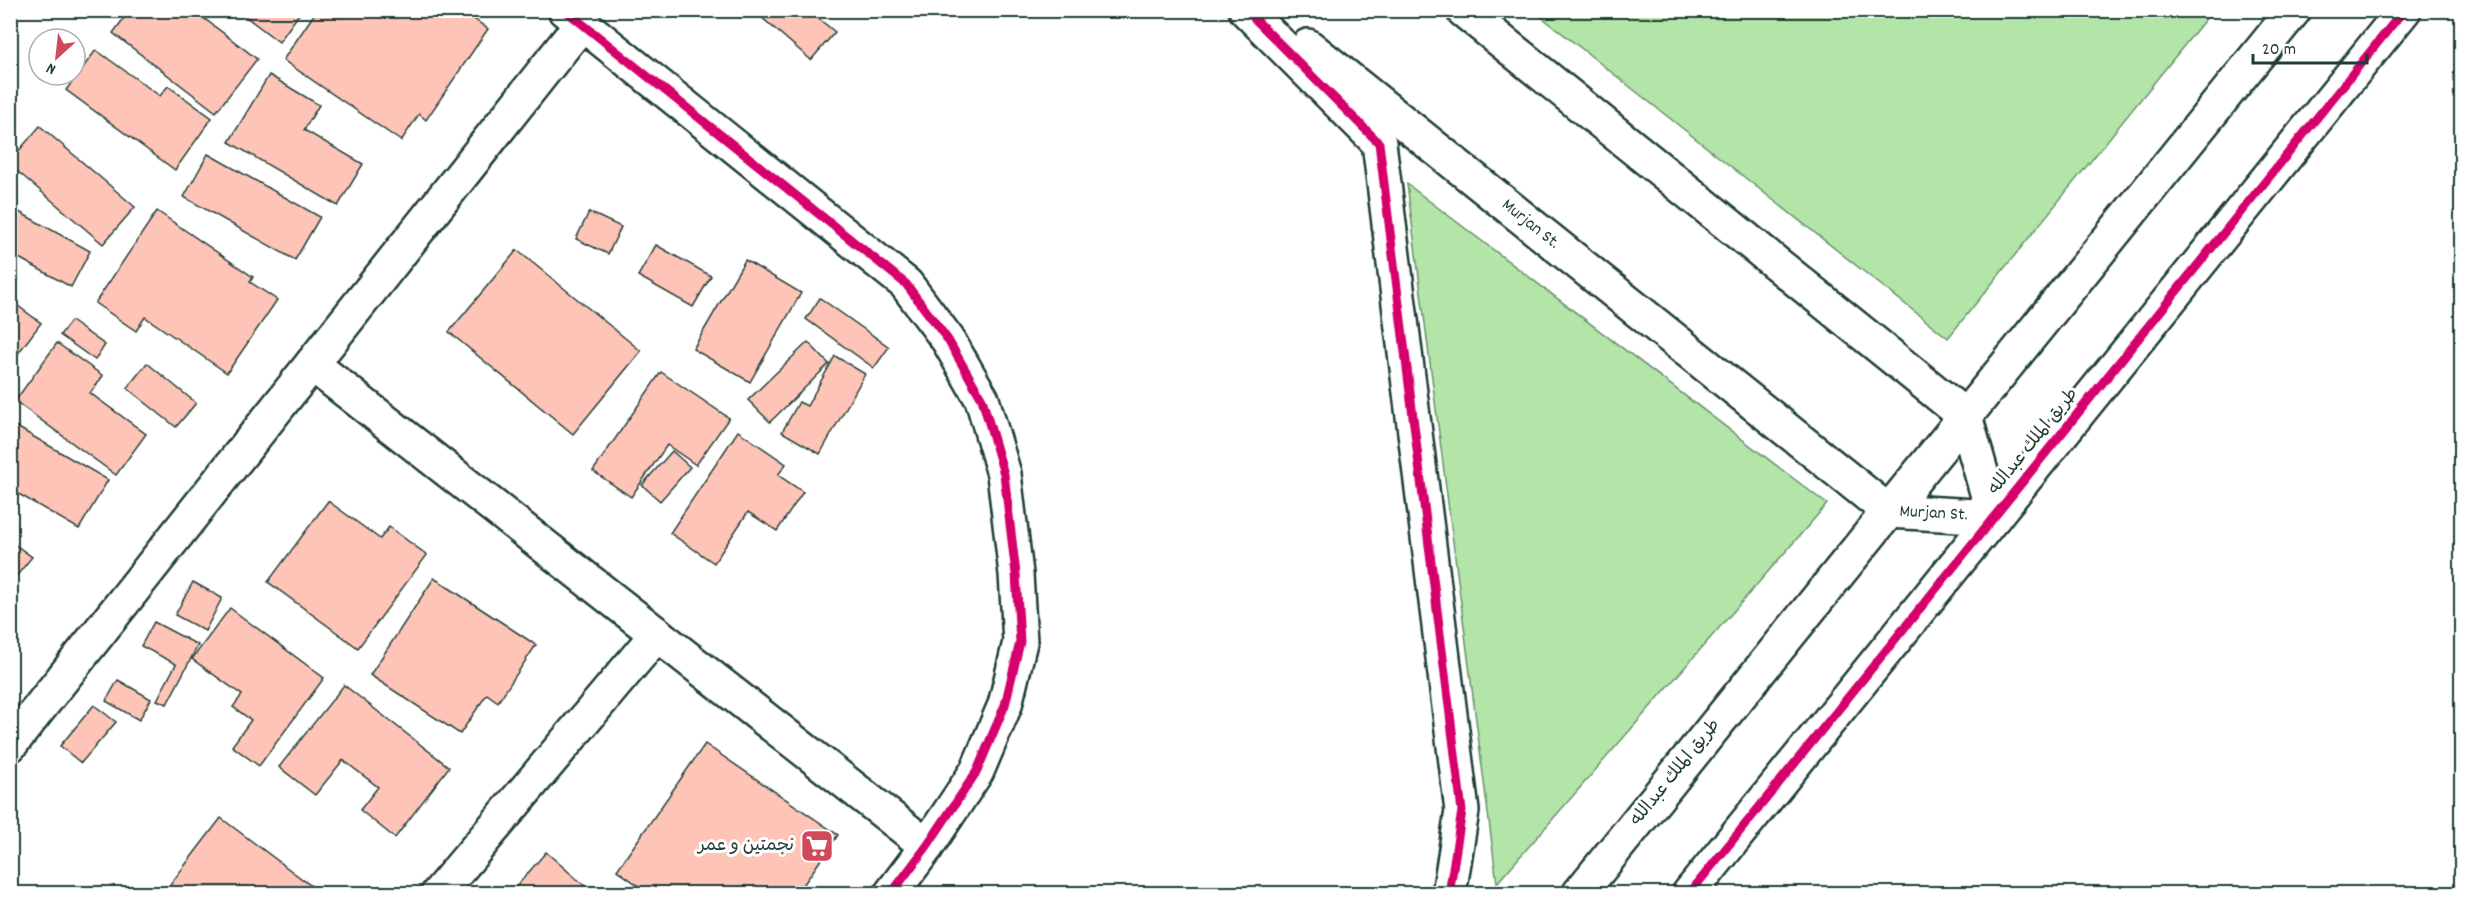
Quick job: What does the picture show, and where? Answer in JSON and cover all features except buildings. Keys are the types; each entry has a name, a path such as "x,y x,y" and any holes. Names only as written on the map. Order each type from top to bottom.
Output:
{"street":[{"path":"1246,10 1379,143 1462,811 1449,894"},
{"name":"Murjan St.","path":"1263,10 1888,511 1994,517 1965,416"},
{"path":"1463,10 1965,416"},
{"name":"طريق الملك عبدالله","path":"1579,894 2294,10"},
{"name":"طريق الملك عبدالله","path":"1689,894 2404,10"},
{"path":"10,745 312,364 574,17 906,284 948,340 982,399 1004,474 1016,574 1020,642 1005,705 977,771 927,846 891,894"},
{"path":"312,364 927,846"},
{"path":"438,894 657,634"}],"green space":[{"path":"1534,11 2212,11 1948,338"},
{"path":"1407,184 1827,504 1497,883"}],"cycle path":[{"path":"565,10 906,284 948,340 982,399 1004,474 1016,574 1020,642 1005,705 977,771 927,846 891,894"},
{"path":"1246,10 1379,143 1462,811 1449,894"},
{"path":"1689,894 2404,10"}],"place":[{"name":"نجمتين و عمر","path":"817,846"}]}
